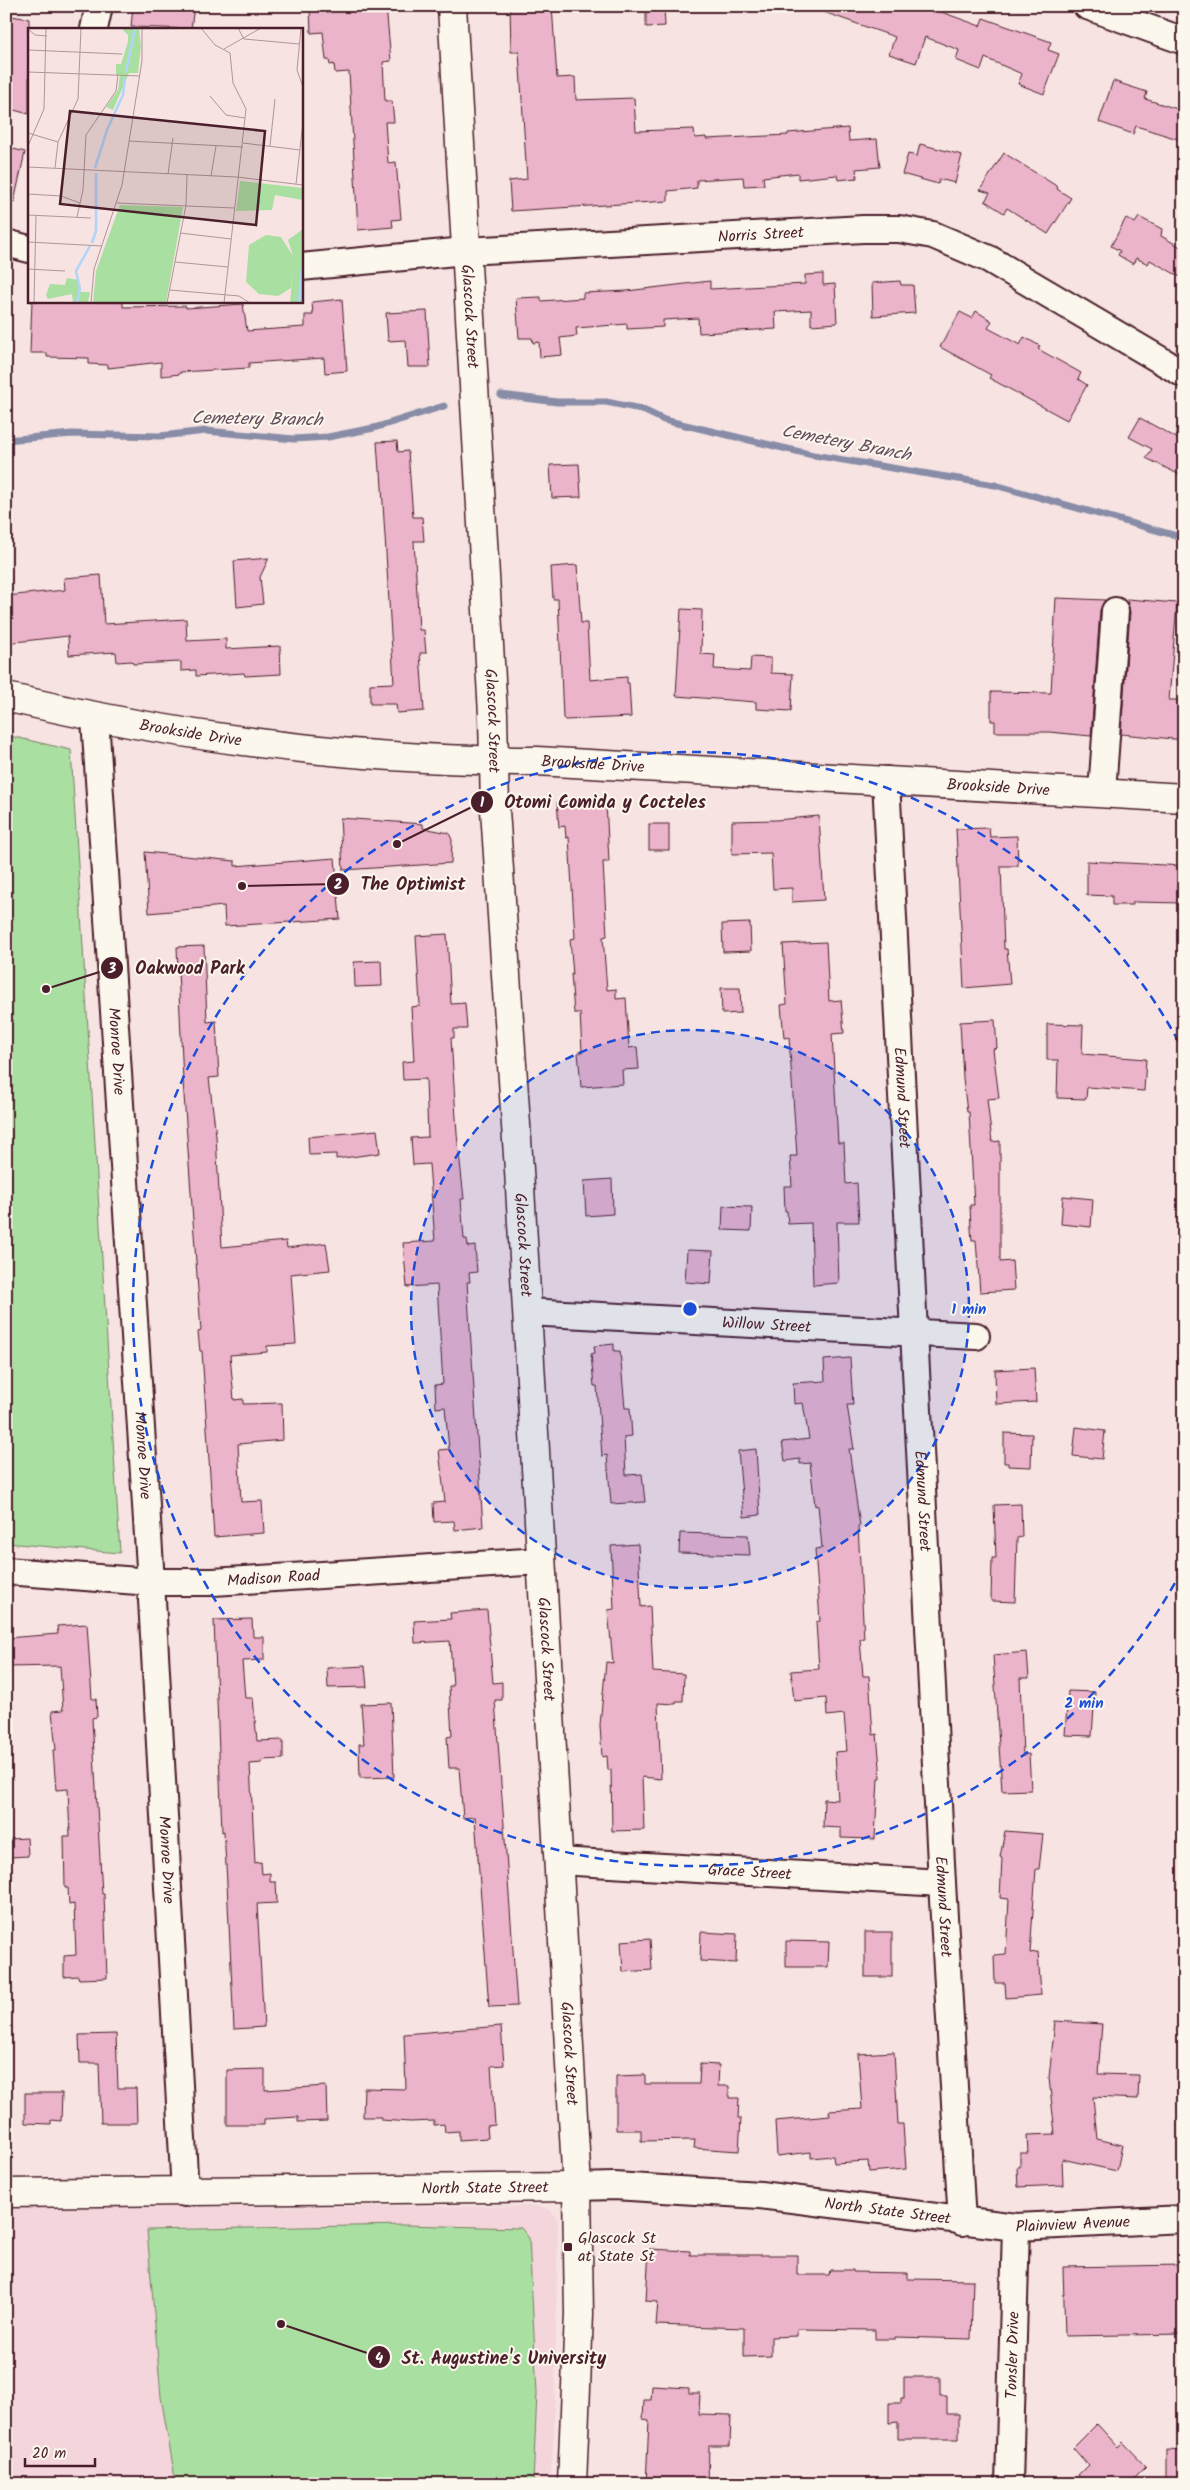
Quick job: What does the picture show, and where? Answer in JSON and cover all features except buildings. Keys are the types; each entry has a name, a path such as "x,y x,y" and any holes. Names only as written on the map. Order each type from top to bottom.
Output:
{"street":[{"path":"94,28 99,6"},
{"name":"Glascock Street","path":"452,6 577,2187 579,2314 572,2484"},
{"path":"1087,6 1184,41"},
{"name":"Norris Street","path":"302,267 465,251 864,228 899,229 933,235 989,259 1184,374"},
{"path":"6,243 28,249"},
{"path":"1102,792 1115,611"},
{"name":"Brookside Drive","path":"6,697 96,718 255,744 318,751 494,761 537,761 1184,798"},
{"name":"Monroe Drive","path":"96,718 151,1582 185,2193"},
{"name":"Edmund Street","path":"886,780 942,1883 962,2222"},
{"name":"Willow Street","path":"527,1312 976,1336"},
{"name":"Madison Road","path":"6,1571 151,1582 213,1582 540,1561"},
{"name":"Grace Street","path":"558,1861 942,1883"},
{"name":"North State Street","path":"6,2193 185,2193 614,2186 760,2195 962,2222"},
{"name":"Plainview Avenue","path":"962,2222 1016,2227 1184,2219"},
{"name":"Tonsler Drive","path":"1009,2484 1016,2227"}],"shaded area":[{"path":"536,2206 550,2210 558,2220 554,2429 550,2484 6,2484 6,2208"}],"green space":[{"path":"6,735 71,750 120,1553 6,1543"},
{"path":"404,2225 521,2228 529,2238 537,2393 533,2484 176,2484 161,2397 147,2230"}],"waterway":[{"name":"Cemetery Branch","path":"501,395 557,402 606,402 641,409 664,420 813,455 995,485 1184,538"},
{"name":"Cemetery Branch","path":"6,440 72,434 160,436 206,431 294,439 328,437 374,428 444,406"}],"place":[{"name":"Otomi Comida y Cocteles","path":"397,844"},
{"name":"The Optimist","path":"242,886"},
{"name":"Oakwood Park","path":"46,989"},
{"name":"Glascock St at State St","path":"568,2247"},
{"name":"St. Augustine's University","path":"281,2324"}]}
